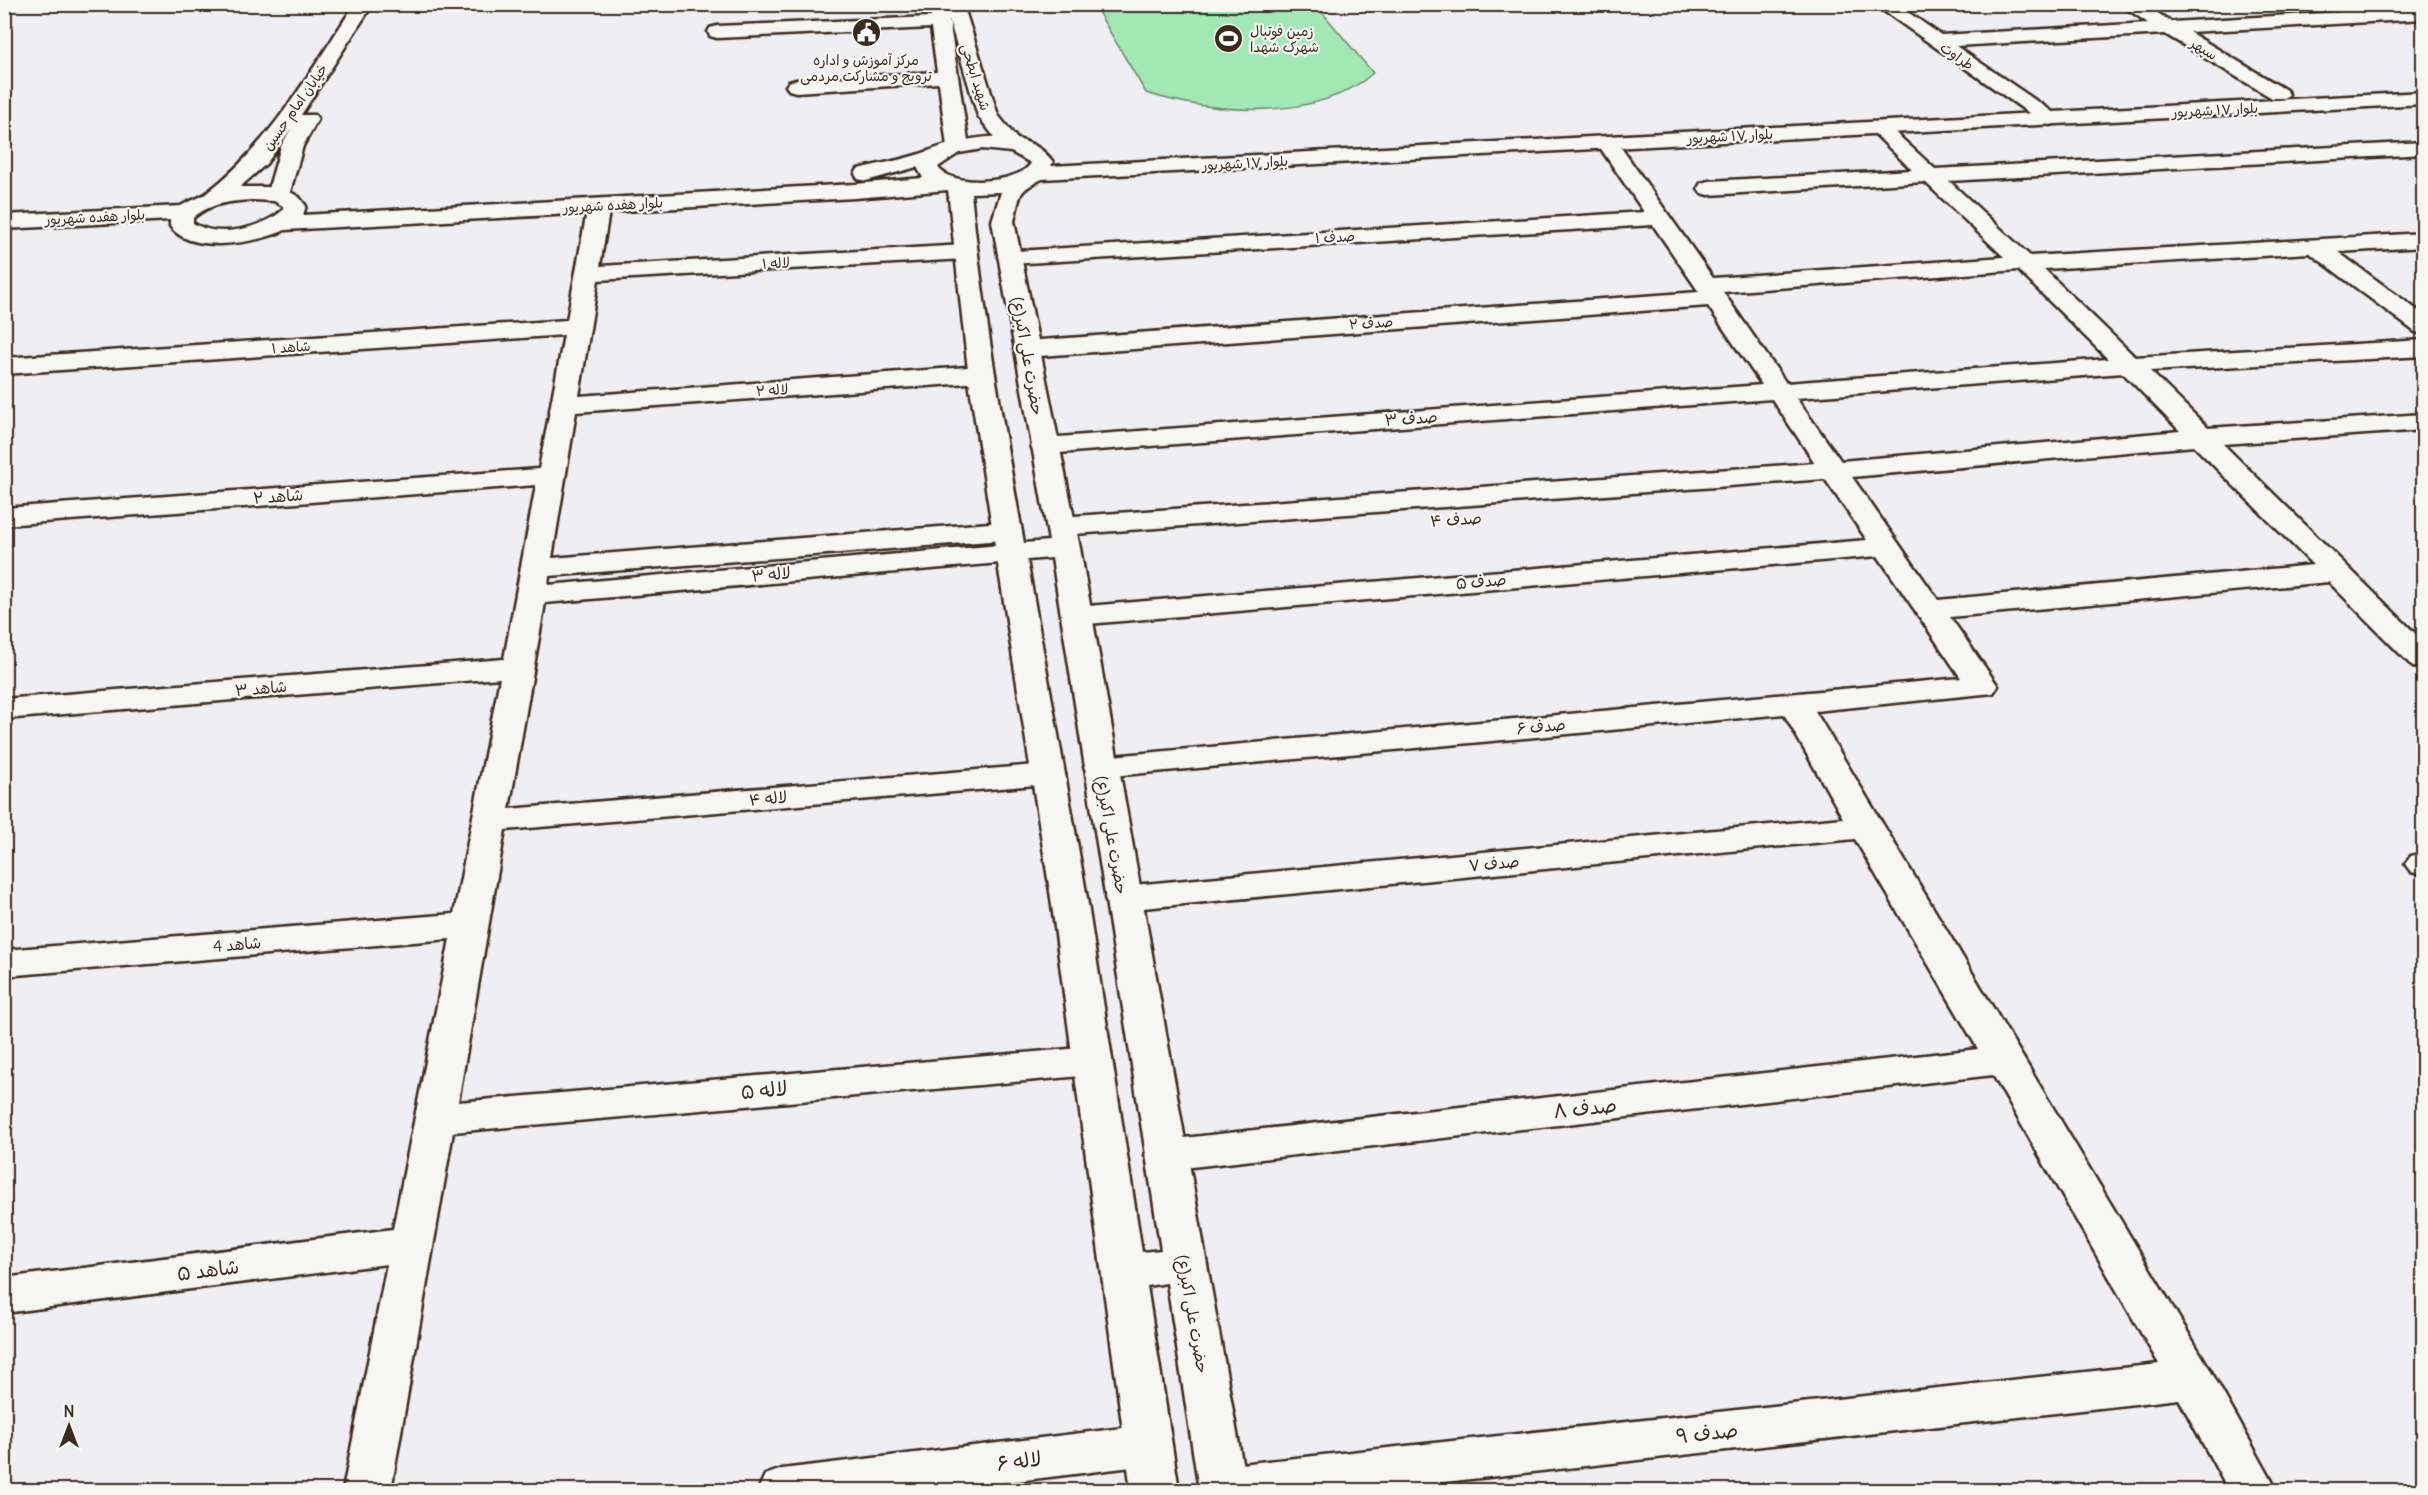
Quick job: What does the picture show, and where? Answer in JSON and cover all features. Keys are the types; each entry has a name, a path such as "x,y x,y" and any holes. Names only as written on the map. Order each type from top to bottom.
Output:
{"street":[{"name":"خیابان امام حسین","path":"215,198 258,159 278,134 364,4"},
{"name":"خیابان امام حسین","path":"284,208 292,146 384,4"},
{"name":"شهید ابطحی","path":"954,4 988,116 1010,144"},
{"name":"طراوت","path":"1883,4 2041,113"},
{"name":"سپهر","path":"2129,4 2279,94"},
{"path":"717,32 940,13"},
{"name":"شهید ابطحی","path":"940,13 958,147"},
{"path":"1936,41 2166,26 2424,13"},
{"path":"796,86 948,77"},
{"name":"بلوار ۱۷ شهریور","path":"1032,172 1879,128 2279,94 2421,97"},
{"name":"بلوار ۱۷ شهریور","path":"1032,172 2041,113 2421,97"},
{"path":"1879,128 2129,365 2424,660"},
{"name":"بلوار هفده شهریور","path":"284,208 855,177 934,156 958,147 982,143 1010,144"},
{"path":"1608,143 1929,609 2336,572"},
{"path":"1010,144 1032,151 1032,172"},
{"path":"1709,188 2424,148"},
{"path":"934,156 927,166 932,175 952,184 967,267 981,374 1048,774 1092,1060 1155,1491"},
{"name":"بلوار هفده شهریور","path":"284,208 599,206 952,184 988,187 1032,172"},
{"name":"حضرت علی اکبر(ع)","path":"1032,172 1009,196 1003,221 1063,537 1223,1489"},
{"path":"244,193 284,208 252,233 228,237 196,235 185,221 215,198 244,193"},
{"path":"366,1491 533,582 599,206"},
{"name":"صدف ۱","path":"967,267 1012,268 1659,218"},
{"name":"بلوار هفده شهریور","path":"4,222 185,221"},
{"name":"بلوار هفده شهریور","path":"4,239 185,221"},
{"name":"صدف ۲","path":"1027,349 1710,292 2024,263 2424,240"},
{"path":"2315,246 2424,327"},
{"name":"لاله ۱","path":"587,274 967,267"},
{"path":"2385,298 2424,297"},
{"name":"شاهد ۱","path":"4,366 578,327"},
{"name":"صدف ۳","path":"1045,446 2129,365 2424,348"},
{"name":"لاله ۲","path":"564,405 981,374"},
{"name":"صدف ۴","path":"1009,542 1840,480 2201,437 2424,422"},
{"name":"شاهد ۲","path":"4,517 551,476"},
{"name":"لاله ۳","path":"533,582 1009,542"},
{"name":"صدف ۵","path":"1076,616 1886,547"},
{"name":"صدف ۶","path":"1101,767 1982,686 1929,609"},
{"name":"شاهد ۳","path":"4,709 517,667"},
{"path":"1794,703 2192,1379 2253,1491"},
{"name":"لاله ۴","path":"489,821 1048,774"},
{"name":"صدف ۷","path":"1123,898 1865,827"},
{"name":"شاهد 4","path":"4,963 470,925"},
{"name":"لاله ۵","path":"435,1119 1092,1060"},
{"name":"صدف ۸","path":"1166,1155 2005,1060"},
{"name":"شاهد ۵","path":"4,1296 411,1244"},
{"path":"1123,1272 1185,1264"},
{"name":"صدف ۹","path":"1223,1489 2192,1379"},
{"name":"لاله ۶","path":"782,1491 1148,1445"}],"green space":[{"name":"زمین فوتبال شهرک شهدا","path":"1094,5 1316,5 1373,73 1350,89 1323,100 1294,107 1232,109 1172,100 1146,93"}],"place":[{"name":"مرکز آموزش و اداره ترویج و مشارکت مردمی","path":"866,33"},
{"name":"زمین فوتبال شهرک شهدا","path":"1229,39"}]}
